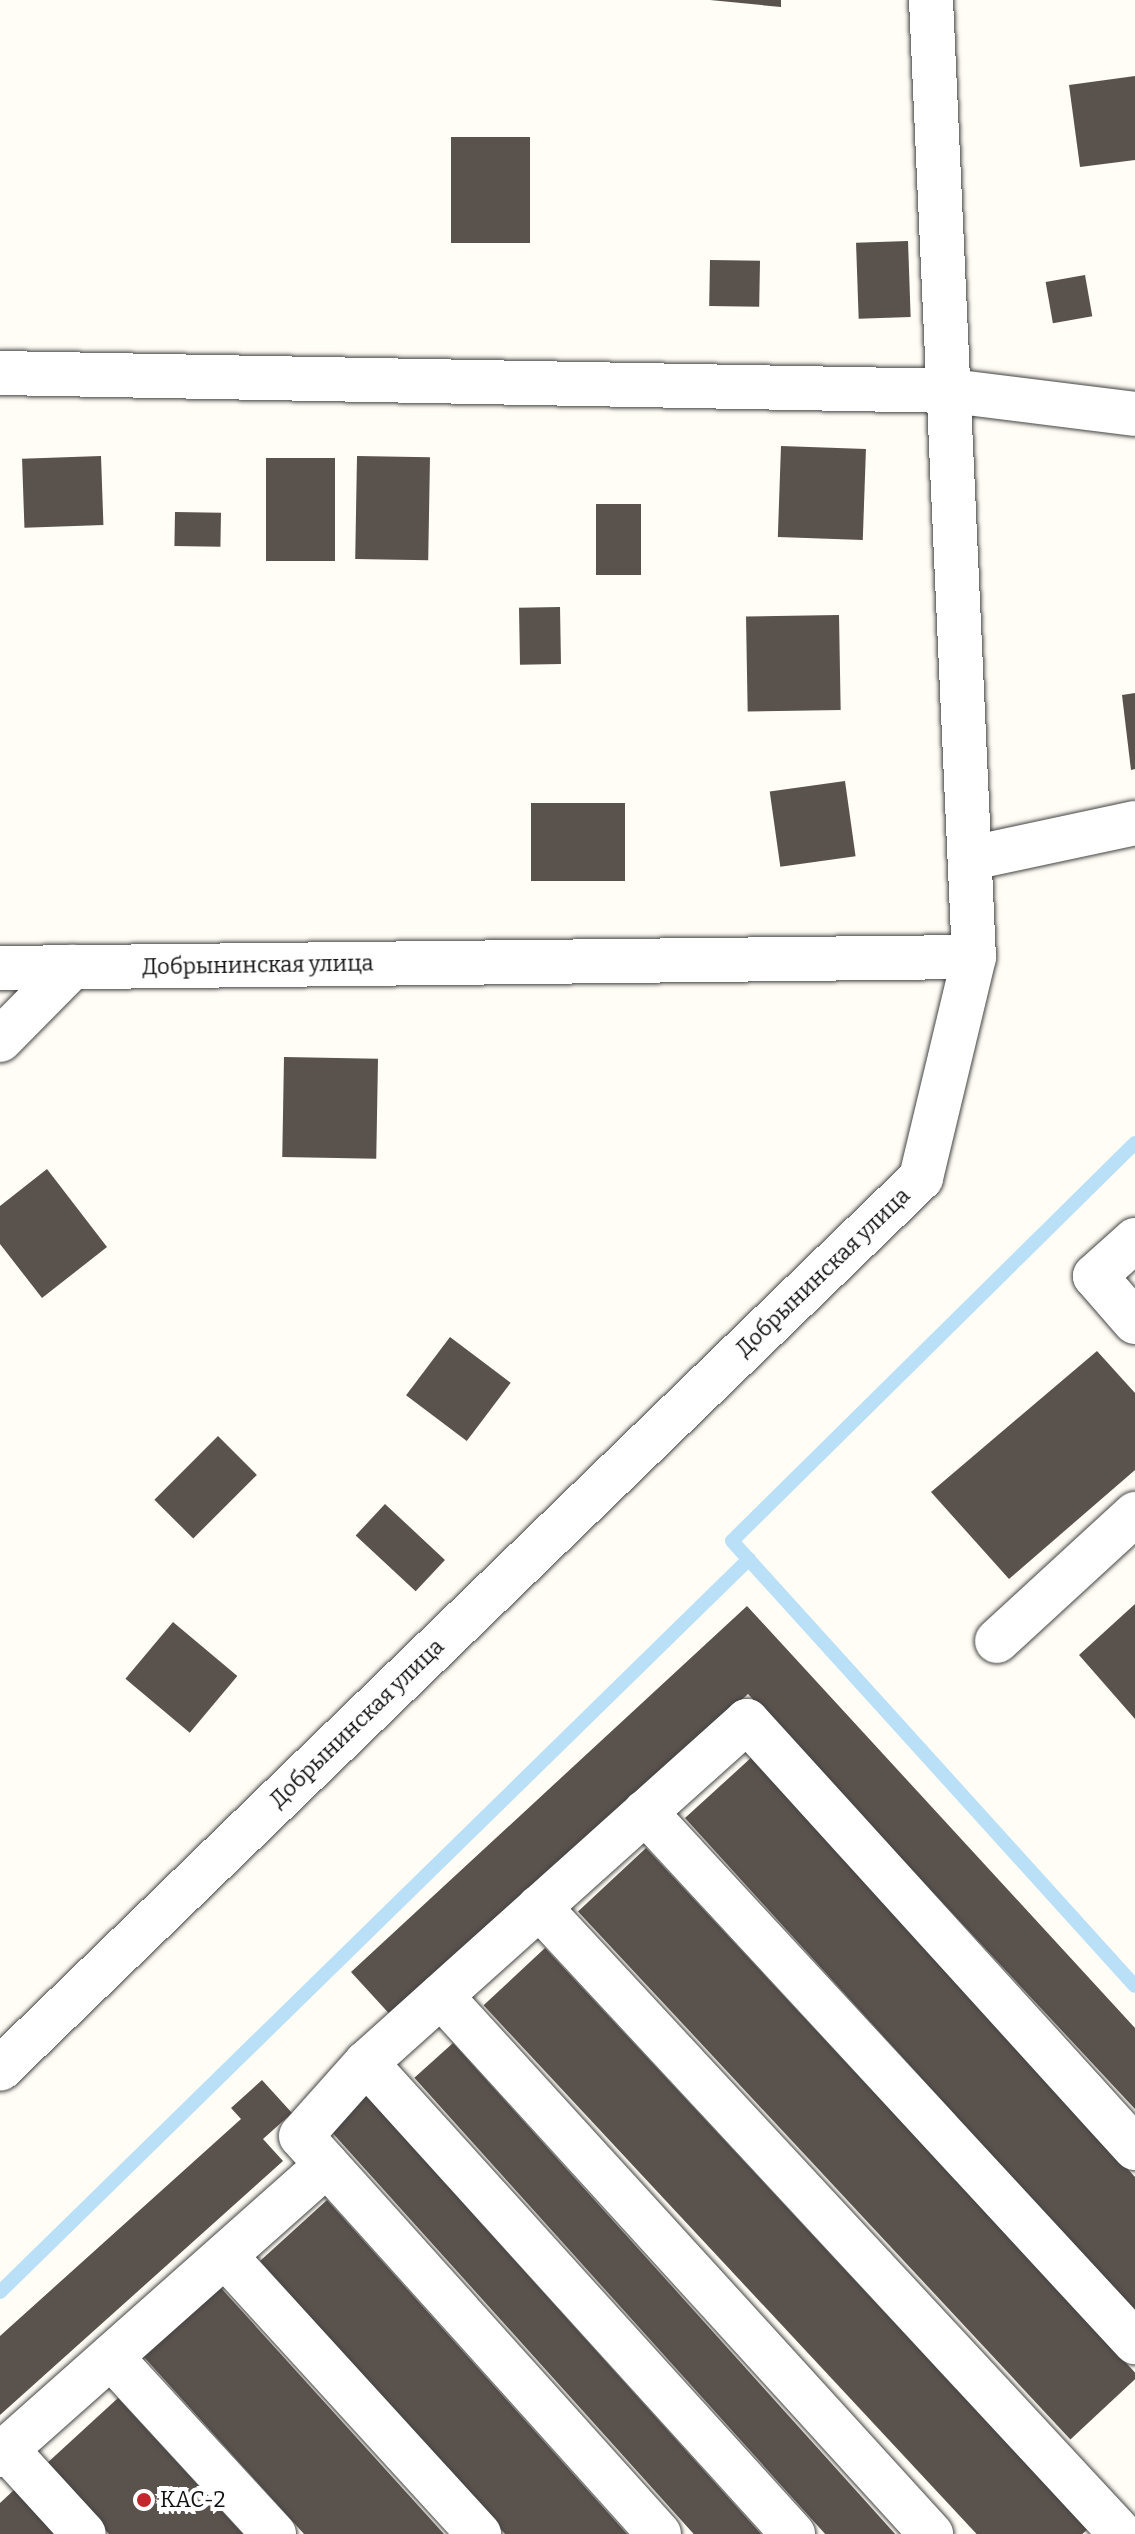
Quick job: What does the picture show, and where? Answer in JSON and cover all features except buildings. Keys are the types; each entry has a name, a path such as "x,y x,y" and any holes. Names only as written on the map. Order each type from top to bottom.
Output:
{"street":[{"path":"931,0 972,858 974,957"},
{"path":"0,373 951,391 1135,414"},
{"path":"972,858 1135,823"},
{"name":"Добрынинская улица","path":"0,968 974,957 921,1178 0,2069"},
{"path":"0,1040 72,967"},
{"path":"1135,1240 1095,1276 1135,1322"},
{"path":"997,1641 1135,1514"},
{"path":"659,2534 301,2136 366,2063 747,1721 1135,2148"},
{"path":"645,1812 1135,2342"},
{"path":"539,1907 1121,2534"},
{"path":"441,1996 931,2534"},
{"path":"366,2063 793,2534"},
{"path":"84,2534 3,2452 327,2165"},
{"path":"225,2256 479,2534"},
{"path":"111,2357 274,2534"}],"waterway":[{"path":"1135,1143 732,1541 1135,1986"},
{"path":"0,2292 749,1559"}],"place":[{"name":"КАС-2","path":"144,2500"}]}
